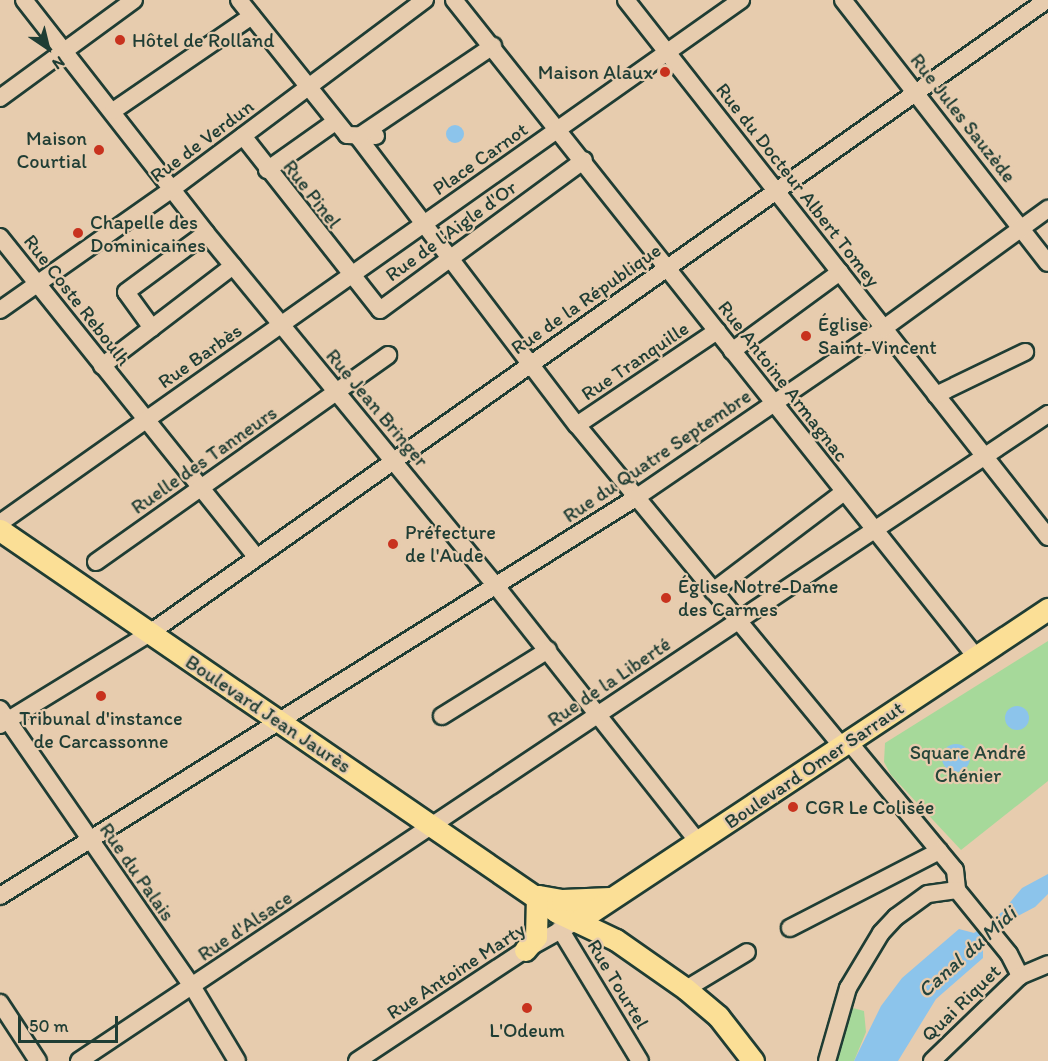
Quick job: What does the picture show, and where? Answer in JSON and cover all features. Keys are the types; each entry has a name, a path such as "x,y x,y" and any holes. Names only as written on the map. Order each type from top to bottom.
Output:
{"main road":[{"name":"Boulevard Jean Jaurès","path":"0,530 537,896 570,925 616,940 686,989 718,1016 753,1061"},
{"name":"Boulevard Omer Sarraut","path":"570,925 616,897 1048,609"},
{"name":"Boulevard Jean Jaurès","path":"537,896 562,900 616,897"},
{"path":"525,950 536,937 537,896"},
{"path":"616,897 612,920 616,940"}],"street":[{"name":"Rue Jean Bringer","path":"24,0 113,111 206,233 496,585 698,842"},
{"path":"0,98 134,0"},
{"name":"Place Carnot","path":"239,0 335,122 347,135 358,137 427,216 551,129 491,54 454,0"},
{"name":"Rue de Verdun","path":"0,310 172,189 425,0"},
{"name":"Rue du Docteur Albert Tomey","path":"626,0 1048,537"},
{"path":"551,129 741,0"},
{"name":"Rue Jules Sauzède","path":"843,0 917,92 1048,263"},
{"name":"Rue de la République","path":"3,718 150,633 1047,0"},
{"path":"113,111 252,16"},
{"path":"358,137 491,54"},
{"path":"267,170 335,122"},
{"name":"Rue Antoine Armagnac","path":"551,129 584,160 732,351 976,657"},
{"name":"Rue Pinel","path":"243,136 351,276"},
{"path":"358,137 376,136"},
{"name":"Rue de l'Aigle d'Or","path":"351,276 380,310 584,160"},
{"name":"Rue du Quatre Septembre","path":"0,896 307,701 637,497 884,328 1048,209"},
{"path":"427,216 452,257 576,425 738,621 939,851 958,876 957,890 1009,954 1020,976 1048,964"},
{"name":"Rue Barbès","path":"0,523 351,276 427,216"},
{"path":"152,328 126,292 206,233"},
{"name":"Rue Coste Reboulh","path":"0,237 256,558"},
{"path":"102,366 233,266"},
{"path":"732,351 840,272"},
{"name":"Rue Tranquille","path":"576,425 717,331"},
{"path":"936,395 1025,352"},
{"name":"Ruelle des Tanneurs","path":"96,562 388,355"},
{"name":"Rue de la Liberté","path":"434,825 1048,414"},
{"path":"713,591 844,492"},
{"path":"442,716 548,650"},
{"name":"Rue du Palais","path":"3,718 192,986 237,1061"},
{"name":"Rue d'Alsace","path":"79,1061 434,825"},
{"path":"790,928 939,851"},
{"path":"827,1061 848,988 881,933 896,917 928,894 957,890"},
{"name":"Rue Antoine Marty","path":"357,1061 380,1055 525,950 570,925"},
{"name":"Rue Tourtel","path":"570,925 633,1059"},
{"path":"686,989 747,952"},
{"name":"Quai Riquet","path":"932,1061 1020,976"},
{"path":"0,1003 38,1061"}],"green space":[{"name":"Square André Chénier","path":"1048,641 1048,781 961,850 891,775 884,762 885,743"},
{"path":"853,1008 864,1011 866,1032 854,1061 834,1061"}],"water":[{"path":"455,125 461,128 464,134 461,140 455,143 449,140 446,134 449,128"},
{"path":"1017,706 1022,707 1028,713 1028,723 1022,729 1017,730 1012,729 1006,723 1005,718 1006,713 1012,707"},
{"path":"956,744 966,748 970,758 966,768 956,772 946,768 942,758 946,748"},
{"name":"Canal du Midi","path":"1048,874 1048,894 1035,907 1010,920 983,941 983,958 936,999 898,1061 854,1061 881,1006 902,978 959,929 974,933 1002,912 1022,888"}],"place":[{"name":"Hôtel de Rolland","path":"120,40"},
{"name":"Maison Alaux","path":"665,72"},
{"name":"Maison Courtial","path":"99,150"},
{"name":"Chapelle des Dominicaines","path":"78,233"},
{"name":"Église Saint-Vincent","path":"806,336"},
{"name":"Préfecture de l'Aude","path":"393,544"},
{"name":"Église Notre-Dame des Carmes","path":"666,598"},
{"name":"Tribunal d'instance de Carcassonne","path":"101,696"},
{"name":"CGR Le Colisée","path":"793,807"},
{"name":"L'Odeum","path":"527,1008"}]}
